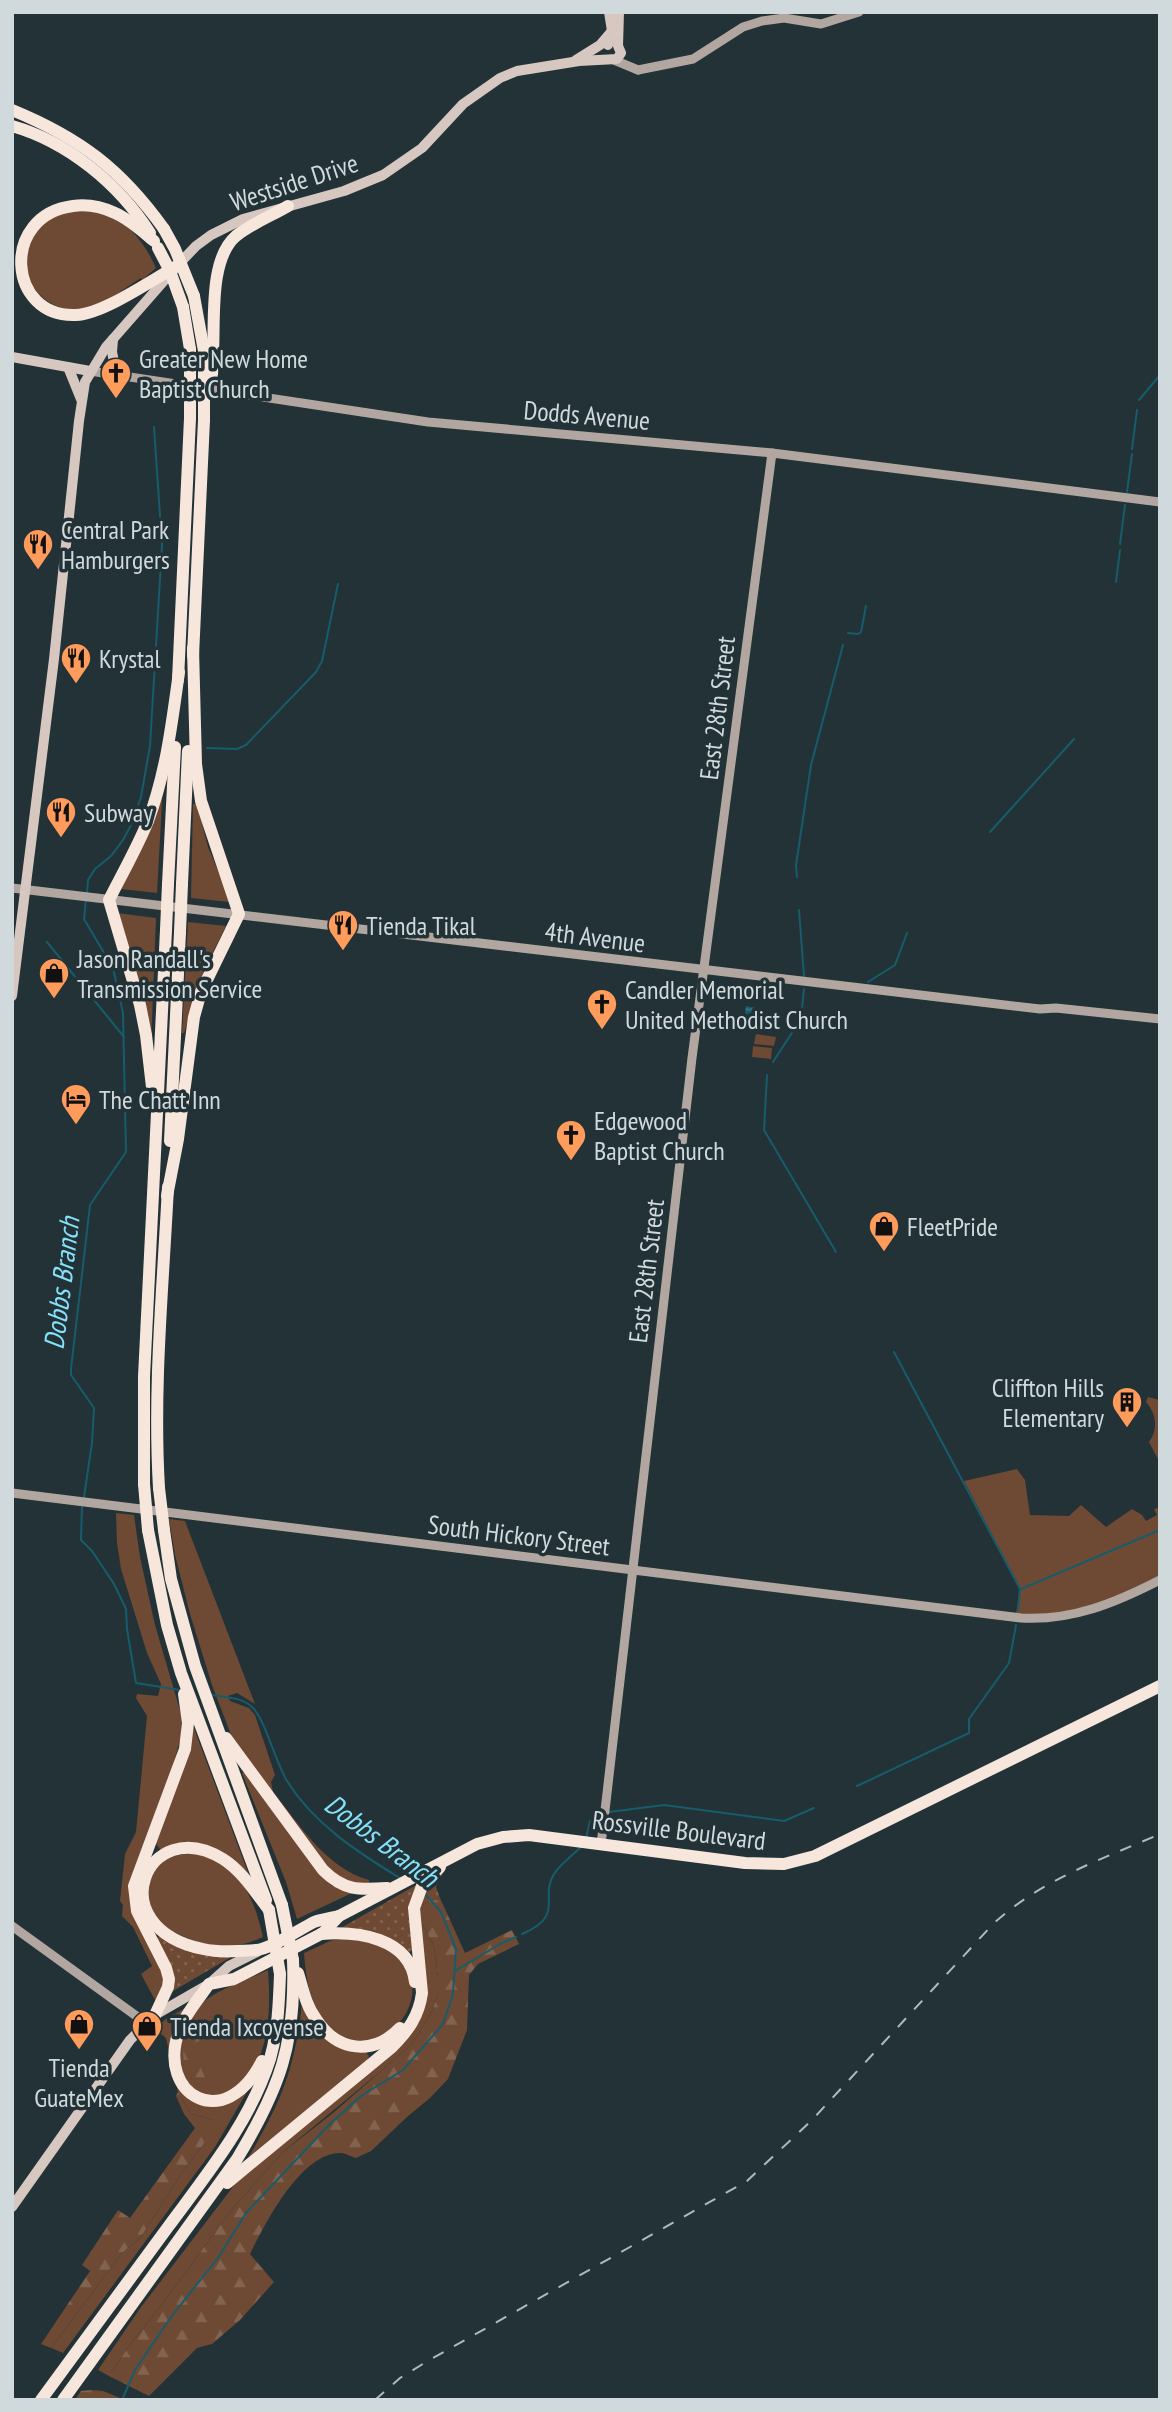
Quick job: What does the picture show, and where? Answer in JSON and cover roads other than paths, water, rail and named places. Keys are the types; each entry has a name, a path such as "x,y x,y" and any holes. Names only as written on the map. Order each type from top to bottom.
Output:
{"highway":[{"path":"12,110 66,135 111,167 132,188 164,229 185,271 209,351"},
{"path":"12,126 44,139 90,167 127,201 156,244 170,271 183,307 190,349 190,418 195,469 179,672 168,755 147,822 109,900 140,1005 156,1126"},
{"path":"156,244 115,213 96,206 81,205 52,211 33,225 25,236 20,264 24,280 38,302 61,313 75,316 104,307 177,266"},
{"path":"195,469 202,451 206,420 209,351 219,264 236,236 288,206"},
{"path":"167,1196 178,1139 194,1017 201,992 240,914 201,801 196,764 192,511"},
{"path":"41,2400 228,2145 255,2097 271,2056 275,2035 280,1974 270,1910 181,1673 164,1612 148,1530 144,1484 144,1377 166,930 175,884 194,648"},
{"path":"179,672 175,884 180,932 157,1397 159,1488 164,1530 181,1619 214,1721 282,1905 293,1961 314,2018 326,2032 343,2043 365,2047 375,2045 392,2035 408,2018 415,1994 415,1977 405,1959 392,1946 371,1937 320,1934"},
{"path":"150,2019 168,1987 169,1979 137,1911 134,1886 185,1749 188,1723 181,1673"},
{"name":"Rossville Boulevard","path":"208,1984 234,1979 320,1934 340,1916 477,1844 513,1836 529,1835 768,1864 784,1864 815,1856 1160,1686"},
{"path":"214,1721 333,1880 362,1889 402,1884"},
{"path":"259,1951 206,1950 187,1945 162,1931 147,1913 143,1902 144,1878 151,1865 163,1855 178,1850 204,1850 232,1866 270,1910"},
{"path":"193,2219 235,2175 392,2047 411,2026 422,1993 414,1908 422,1886 445,1861"},
{"name":"Rossville Boulevard","path":"259,1951 317,1920 340,1916"},
{"path":"63,2400 243,2149 261,2119 277,2085 288,2050 293,2022 293,1961"},
{"path":"208,1984 185,2018 176,2043 175,2054 180,2077 190,2093 212,2102 236,2094 256,2073 275,2035"}],"main road":[{"path":"609,12 613,48"},
{"path":"612,60 605,55 613,48 619,12"},
{"path":"576,61 594,49 612,31"},
{"name":"Westside Drive","path":"576,61 613,48"},
{"name":"Westside Drive","path":"90,372 113,340 177,266 196,246 224,226 259,213 344,191 389,171 422,148 463,104 500,78 517,71 576,61 612,60"},
{"path":"113,340 112,352 117,376"},
{"name":"Dodds Avenue","path":"12,357 90,372"},
{"path":"68,367 82,402"},
{"path":"12,996 62,591 82,402 90,372"},
{"name":"Rossville Boulevard","path":"12,2207 130,2040 150,2019 208,1984 229,1966 259,1951"}],"street":[{"path":"612,60 638,70 693,59 743,27 762,21 783,18 821,24 859,12"},
{"path":"613,48 638,70"},
{"name":"Dodds Avenue","path":"90,372 428,422 772,453 1160,502"},
{"name":"East 28th Street","path":"601,1844 703,971 772,453"},
{"name":"4th Avenue","path":"12,888 703,971 1040,1009 1056,1008 1160,1019"},
{"name":"South Hickory Street","path":"12,1493 1045,1620 1092,1610 1160,1580"},
{"path":"12,1926 150,2019"}],"water":[{"path":"746,1006 756,1008 754,1028 740,1027"}],"waterway":[{"path":"1139,400 1160,375"},
{"path":"1132,449 1137,410"},
{"name":"Dobbs Branch","path":"87,893 88,880 95,869 111,856 131,825 141,797 150,746 162,545 154,427"},
{"path":"1127,492 1132,454"},
{"path":"1120,544 1125,505"},
{"path":"1116,582 1120,550"},
{"path":"207,748 237,749 246,745 316,672 322,661 338,584"},
{"path":"848,633 861,632 866,606"},
{"path":"797,877 796,865 811,765 843,645"},
{"path":"990,832 1074,739"},
{"name":"Dobbs Branch","path":"84,1497 94,1408 71,1375 71,1369 90,1205 126,1152 123,1013 113,968 84,919 86,899"},
{"path":"799,910 804,976"},
{"path":"868,982 895,965 907,933"},
{"path":"47,942 124,1037"},
{"path":"773,1062 801,1019 804,989"},
{"path":"767,1075 764,1130 836,1252"},
{"path":"894,1352 1020,1589 1018,1610"},
{"name":"Dobbs Branch","path":"82,1506 81,1540 92,1551 114,1584 126,1609 136,1683 180,1690"},
{"path":"1021,1589 1160,1530"},
{"path":"857,1786 969,1733 969,1719 1009,1663 1016,1625"},
{"name":"Dobbs Branch","path":"213,1695 249,1704 262,1722 287,1781 310,1811 352,1847 400,1878"},
{"path":"609,1812 664,1805 784,1821 814,1808"},
{"path":"586,1838 590,1821 601,1816"},
{"path":"522,1934 535,1927 548,1913 550,1883 554,1874 582,1846"},
{"name":"Dobbs Branch","path":"122,2400 135,2370 171,2317 218,2258 246,2213 329,2125 361,2096 403,2070 443,2024 453,1994 456,1949 441,1912 425,1894"},
{"path":"455,1971 516,1937"}],"railway":[{"path":"375,2400 400,2378 426,2362 747,2181 812,2120 994,1923 1052,1882 1160,1834"}],"place":[{"name":"Greater New Home Baptist Church","path":"116,400"},
{"name":"Central Park Hamburgers","path":"38,571"},
{"name":"Krystal","path":"76,685"},
{"name":"Subway","path":"61,839"},
{"name":"Tienda Tikal","path":"343,952"},
{"name":"Jason Randall's Transmission Service","path":"54,1000"},
{"name":"Candler Memorial United Methodist Church","path":"602,1031"},
{"name":"The Chatt Inn","path":"76,1126"},
{"name":"Edgewood Baptist Church","path":"571,1162"},
{"name":"FleetPride","path":"884,1253"},
{"name":"Cliffton Hills Elementary","path":"1127,1429"},
{"name":"Tienda GuateMex","path":"79,2051"},
{"name":"Tienda Ixcoyense","path":"147,2053"}]}
